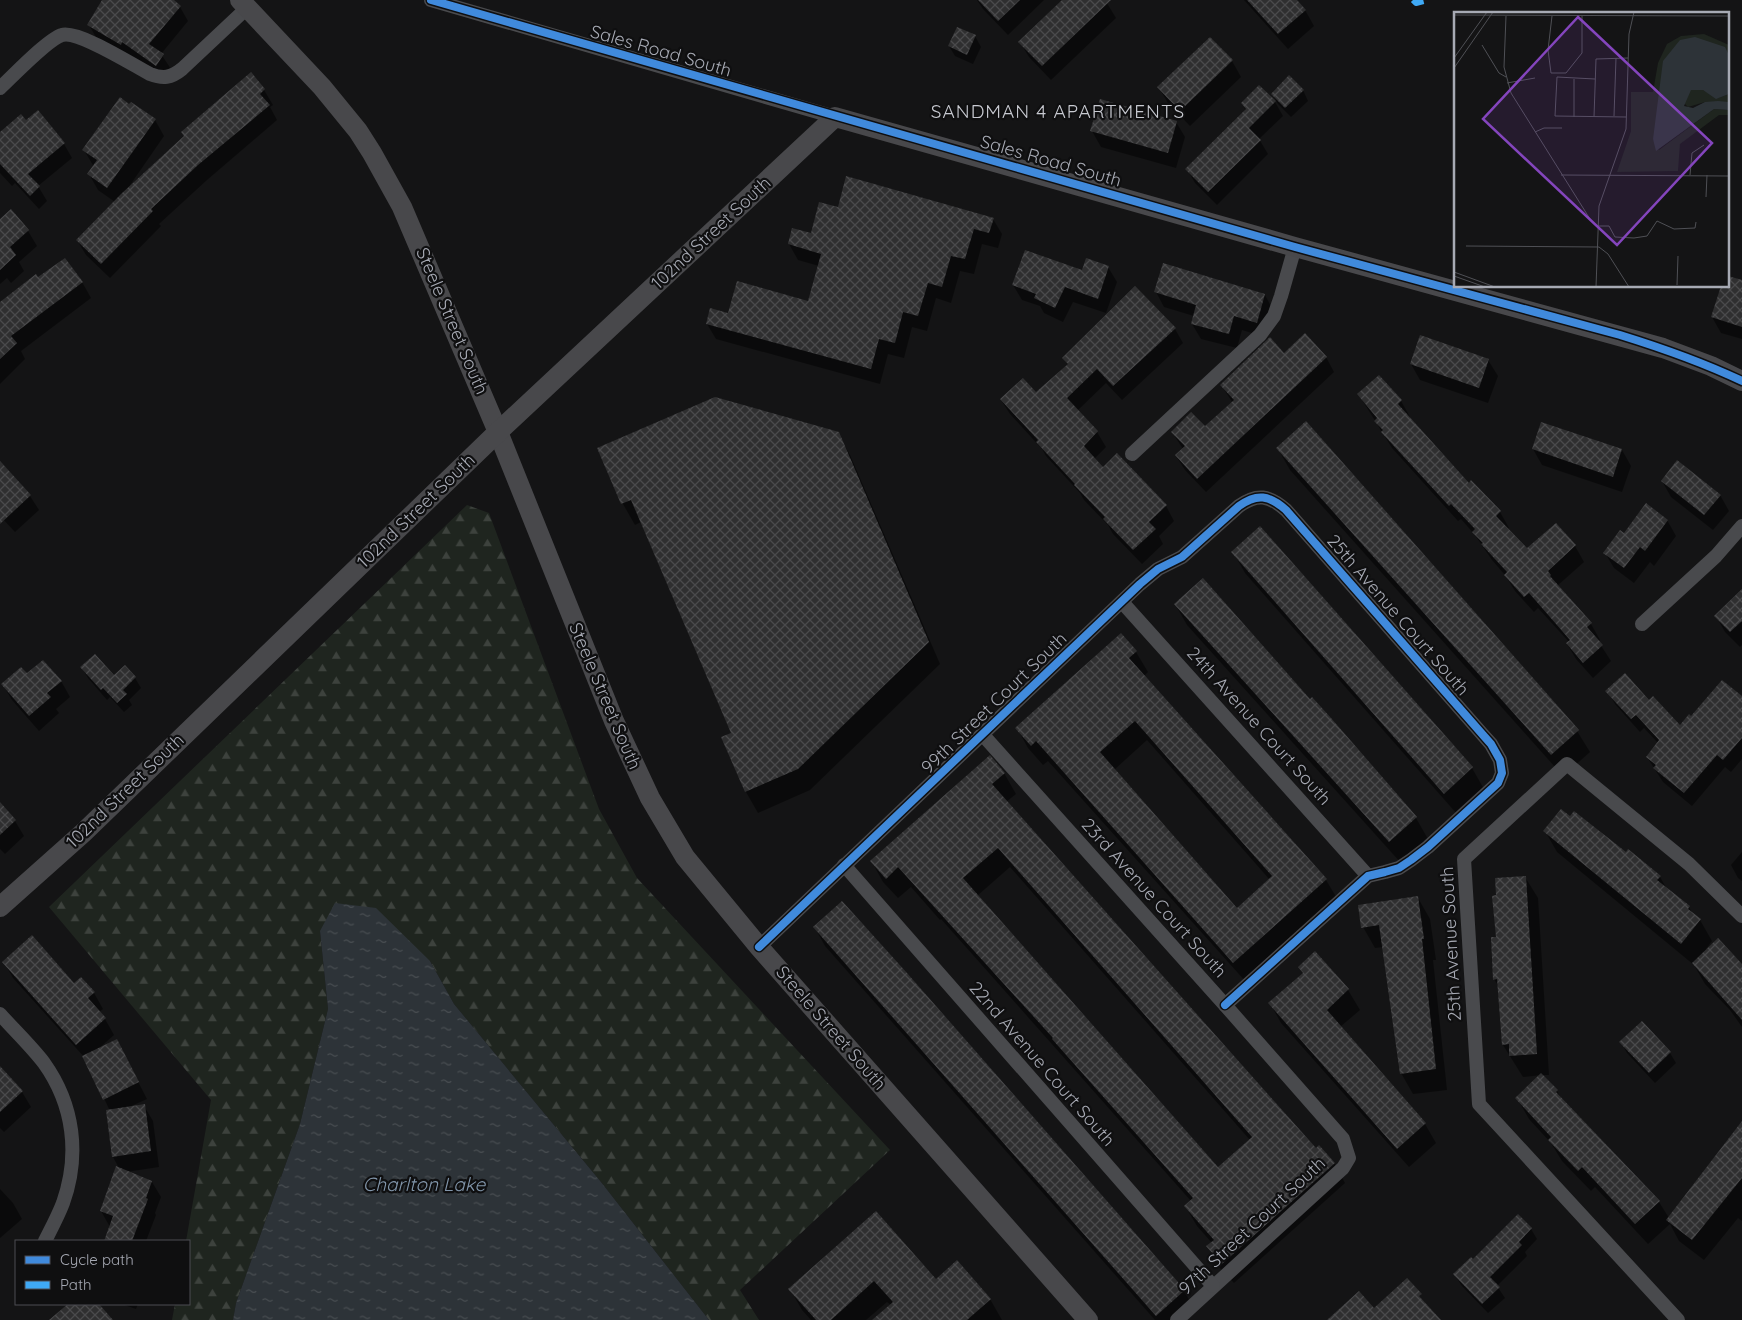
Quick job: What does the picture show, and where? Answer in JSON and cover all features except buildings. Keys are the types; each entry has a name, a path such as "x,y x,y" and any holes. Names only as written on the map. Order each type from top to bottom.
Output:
{"street":[{"name":"Sales Road South","path":"432,0 1294,246 1663,348 1712,366 1742,381"},
{"path":"0,88 55,39 67,34 86,40 150,74 164,78 176,73 243,4"},
{"name":"Steele Street South","path":"243,4 322,87 358,131 402,207 498,432 614,721 650,798 684,857 759,947 1088,1320"},
{"name":"102nd Street South","path":"0,907 82,834 498,432 835,116"},
{"path":"1132,454 1260,336 1274,316 1294,246"},
{"name":"99th Street Court South","path":"759,947 1122,602 1158,570 1182,557 1239,506 1247,500 1260,497"},
{"name":"25th Avenue Court South","path":"1260,497 1278,503 1293,518 1487,740 1496,752 1502,767 1498,783 1428,847 1398,868 1368,876"},
{"path":"1642,624 1716,556 1742,526"},
{"name":"24th Avenue Court South","path":"1122,602 1368,876"},
{"name":"23rd Avenue Court South","path":"983,735 1343,1139 1348,1158"},
{"name":"25th Avenue South","path":"1678,1320 1479,1104 1464,859 1567,764 1689,864 1742,916"},
{"name":"22nd Avenue Court South","path":"844,865 1213,1286"},
{"path":"1225,1005 1368,876"},
{"path":"0,1014 50,1072 61,1094 69,1119 73,1142 73,1162 63,1203 45,1240"},
{"name":"97th Street Court South","path":"1178,1320 1343,1168 1348,1158"}],"green space":[{"path":"467,505 489,513 599,809 637,878 890,1150 740,1290 759,1320 709,1320 601,1182 454,1004 430,961 320,931 328,1009 300,1124 236,1303 233,1320 172,1320 175,1305 190,1305 190,1240 186,1240 211,1100 49,907"}],"water":[{"name":"Charlton Lake","path":"335,903 376,908 430,961 454,1004 601,1182 709,1320 233,1320 236,1303 300,1124 328,1009 320,931"}],"marked path":[{"path":"1413,0 1416,3 1428,0"}],"cycle path":[{"path":"431,0 1295,247 1620,335 1682,356 1742,381"},
{"path":"759,947 1140,584 1158,569 1182,557 1239,506 1252,499 1263,498 1274,501 1286,510 1491,744 1500,760 1502,773 1498,783 1428,847 1399,868 1368,876 1225,1005"}],"district":[{"name":"SANDMAN 4 APARTMENTS","path":"1058,111"}]}
